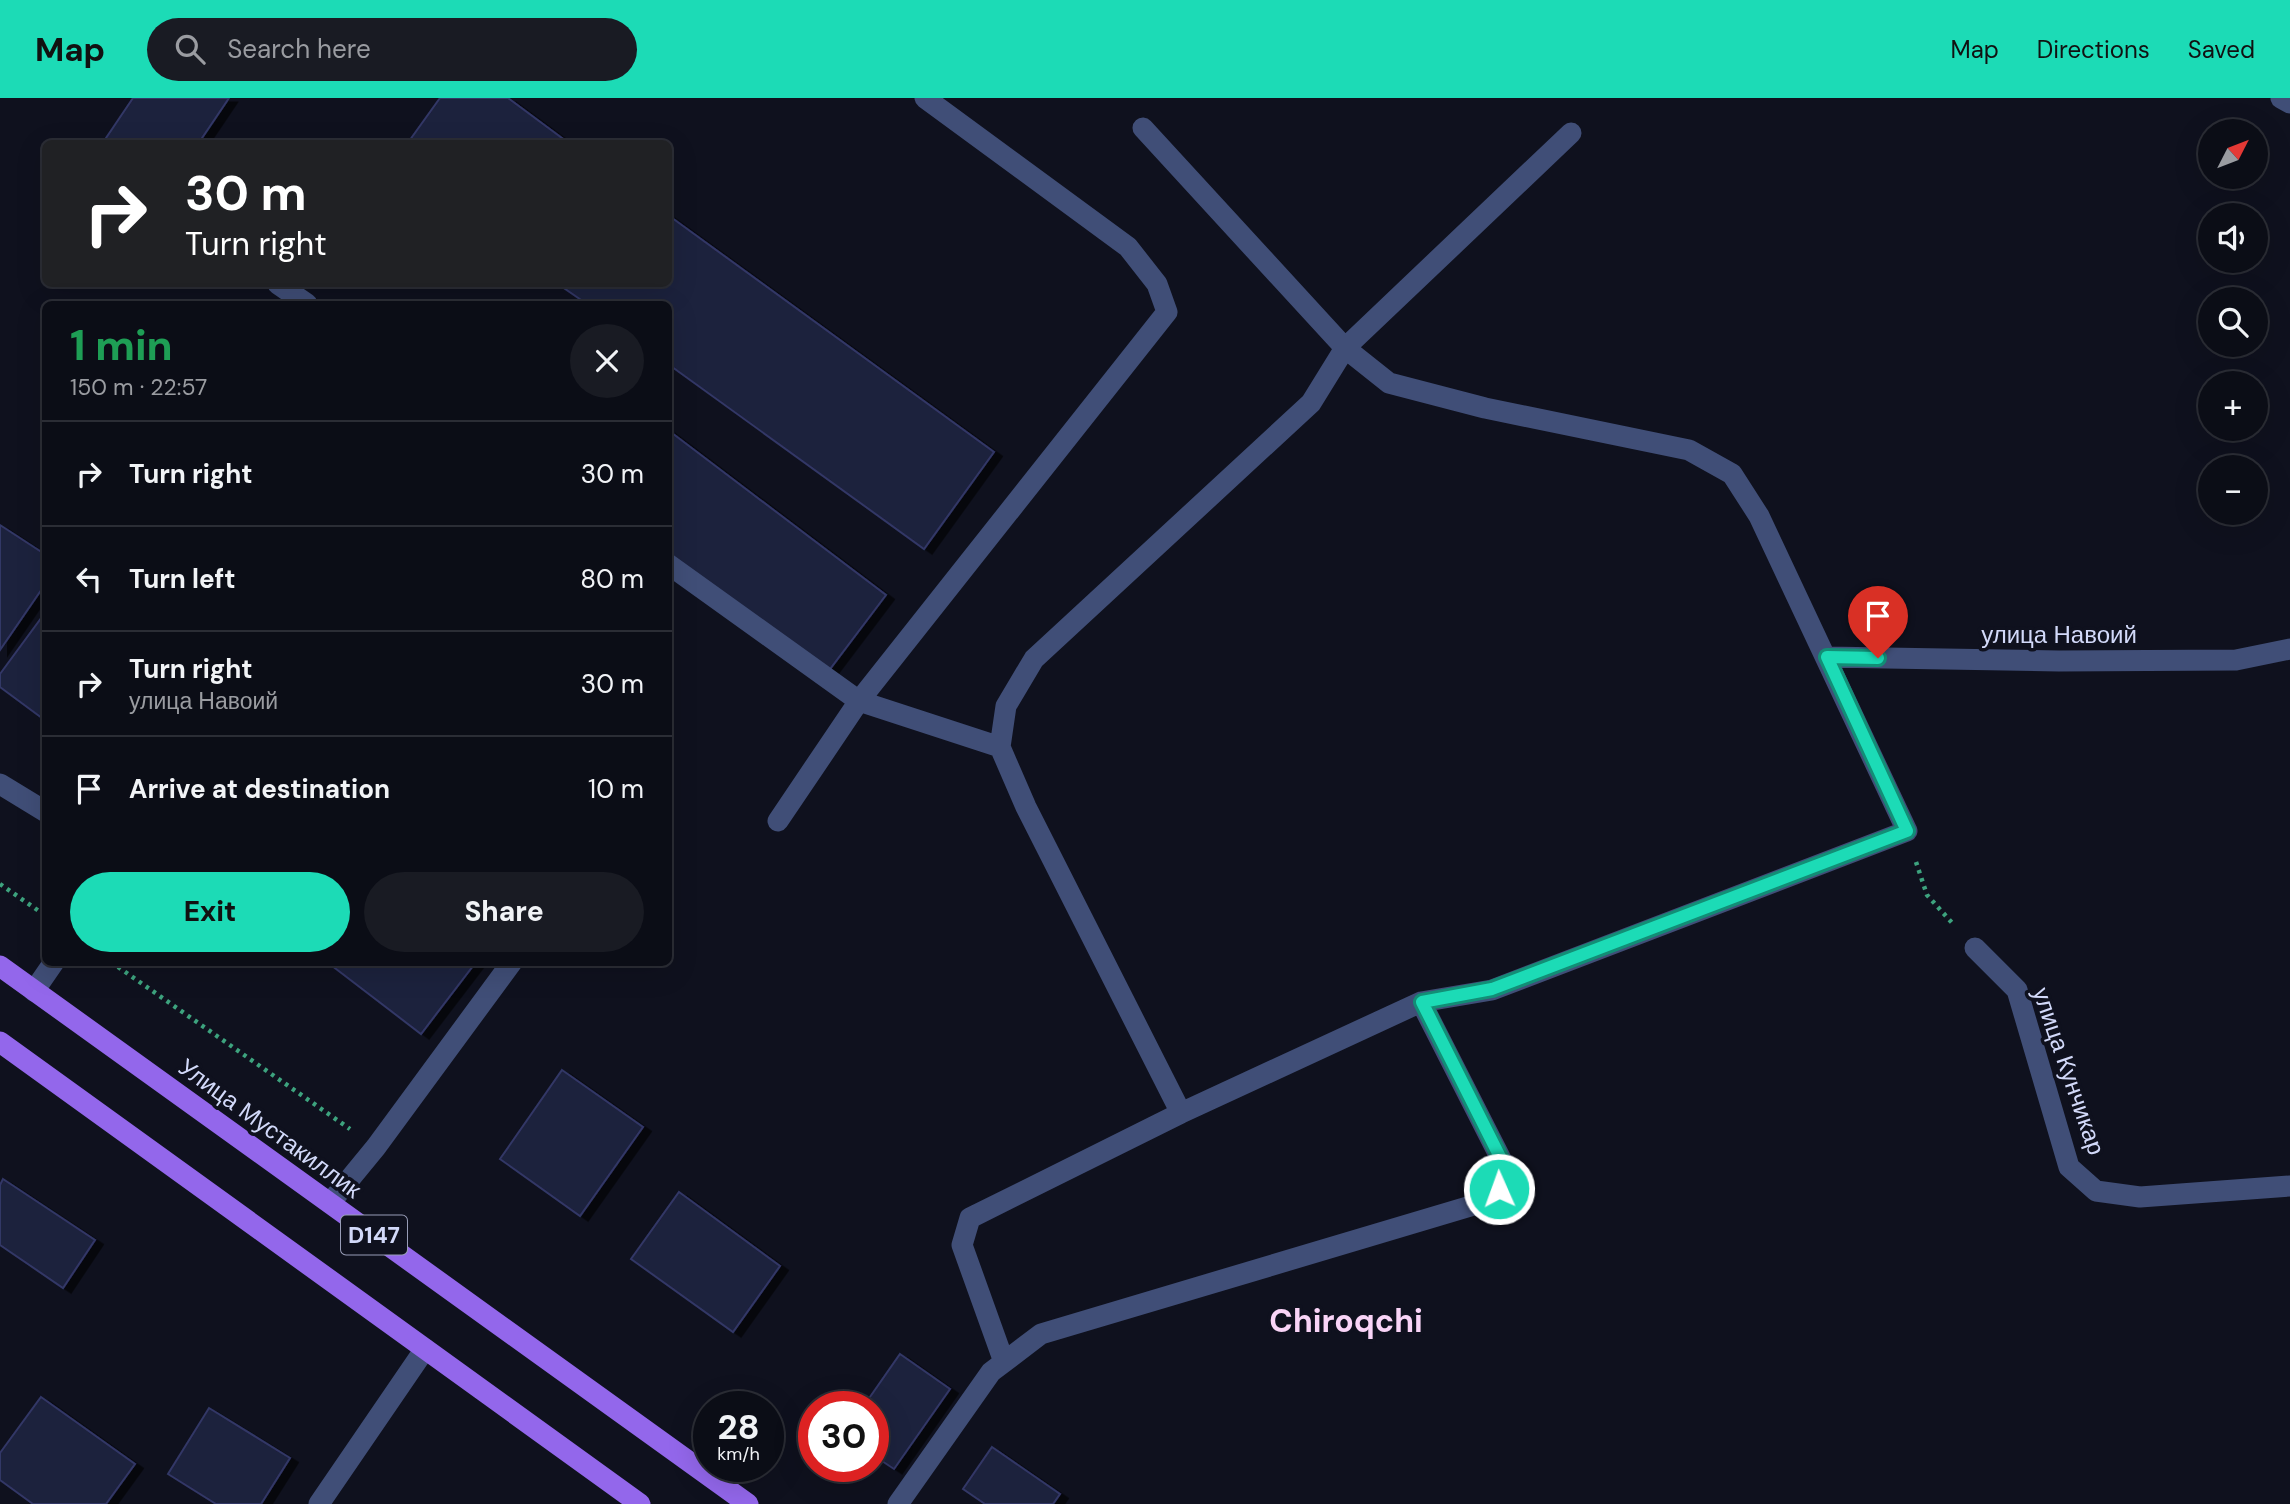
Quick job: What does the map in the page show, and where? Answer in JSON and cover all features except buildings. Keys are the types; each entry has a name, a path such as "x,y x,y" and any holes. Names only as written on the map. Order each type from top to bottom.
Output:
{"main road":[{"name":"Улица Мустакиллик","path":"0,966 748,1504"},
{"name":"D147","path":"0,1042 640,1504"}],"street":[{"path":"778,821 859,701 1167,312 1157,284 1128,247 925,98"},
{"path":"2281,98 2290,103"},
{"path":"1004,1362 962,1245 970,1218 1181,1113 1422,1002 1492,989 1907,831 1759,516 1732,474 1689,450 1485,408 1389,383 1345,348 1143,128"},
{"path":"1181,1113 1026,807 1000,747 1006,706 1034,659 1311,404 1345,348 1571,133"},
{"path":"282,287 303,301"},
{"path":"672,567 859,701 1000,747"},
{"name":"улица Навоий","path":"1827,657 2059,661 2236,660 2290,649"},
{"path":"0,784 42,810"},
{"name":"улица Кунчикар","path":"1975,948 2017,990 2069,1167 2096,1191 2140,1197 2290,1186"},
{"path":"34,990 51,966"},
{"path":"330,1203 376,1147 509,966"},
{"path":"898,1504 991,1372 1041,1334 1484,1202 1499,1189 1503,1163 1422,1002"},
{"path":"319,1504 425,1349"}],"path":[{"path":"1907,831 1927,895 1975,948"},
{"path":"0,884 42,913"},
{"path":"117,966 376,1147"}],"district":[{"name":"Chiroqchi","path":"1346,1321"}],"route":[{"path":"1499,1189 1503,1163 1422,1002 1492,989 1907,831 1827,657 1878,658"}]}
